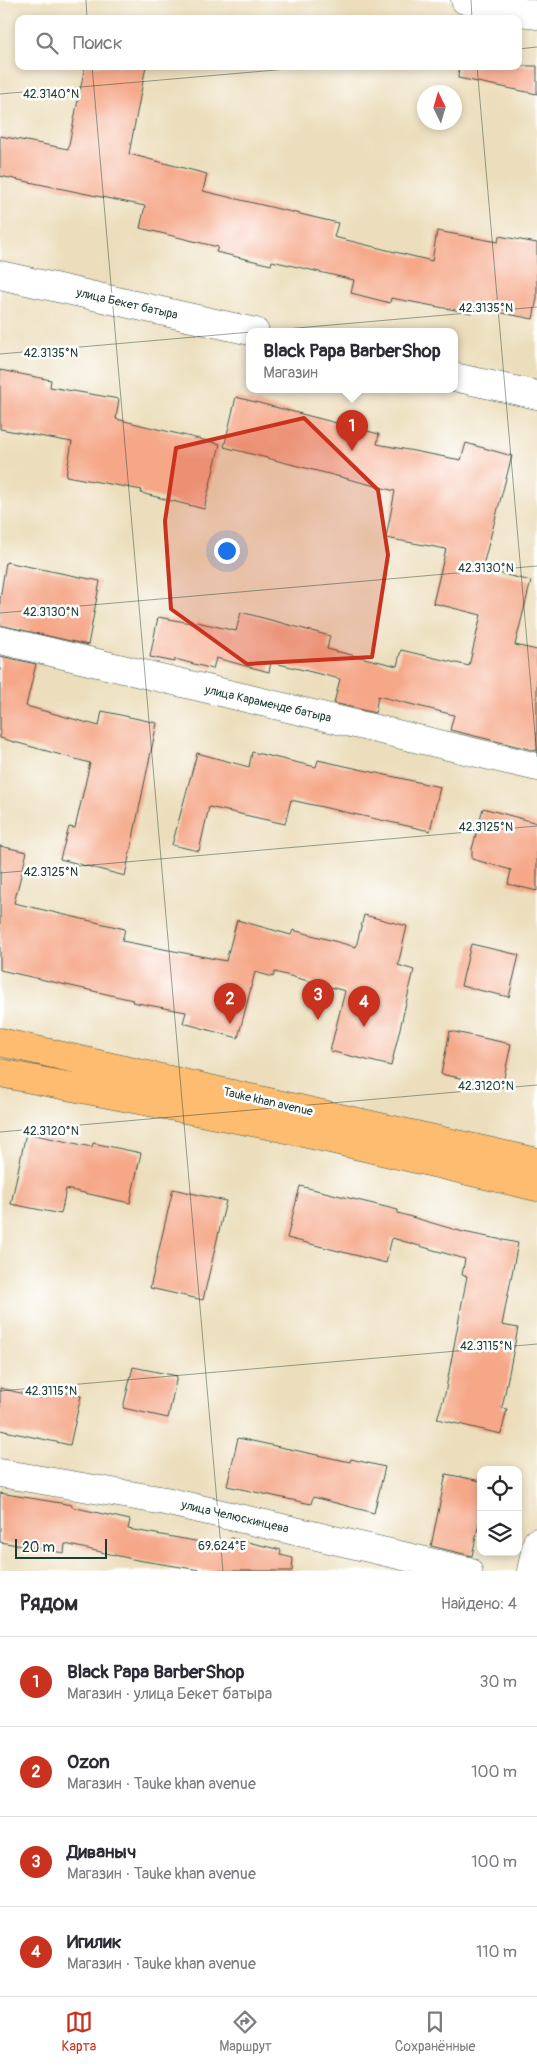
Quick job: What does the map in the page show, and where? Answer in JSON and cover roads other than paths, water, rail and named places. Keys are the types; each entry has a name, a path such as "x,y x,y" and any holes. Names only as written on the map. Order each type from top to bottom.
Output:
{"main road":[{"name":"Tauke khan avenue","path":"0,1042 537,1162"},
{"name":"Tauke khan avenue","path":"0,1073 278,1127 537,1187"}],"street":[{"path":"465,0 537,15"},
{"name":"улица Бекет батыра","path":"0,275 246,330"},
{"path":"458,378 537,395"},
{"name":"улица Караменде батыра","path":"0,640 537,767"},
{"name":"улица Челюскинцева","path":"0,1472 166,1501 468,1571"},
{"path":"531,1571 537,1542"}],"place":[{"name":"Black Papa BarberShop","path":"352,451"},
{"name":"Диваныч","path":"318,1020"},
{"name":"Ozon","path":"230,1024"},
{"name":"Игилик","path":"364,1027"}]}
